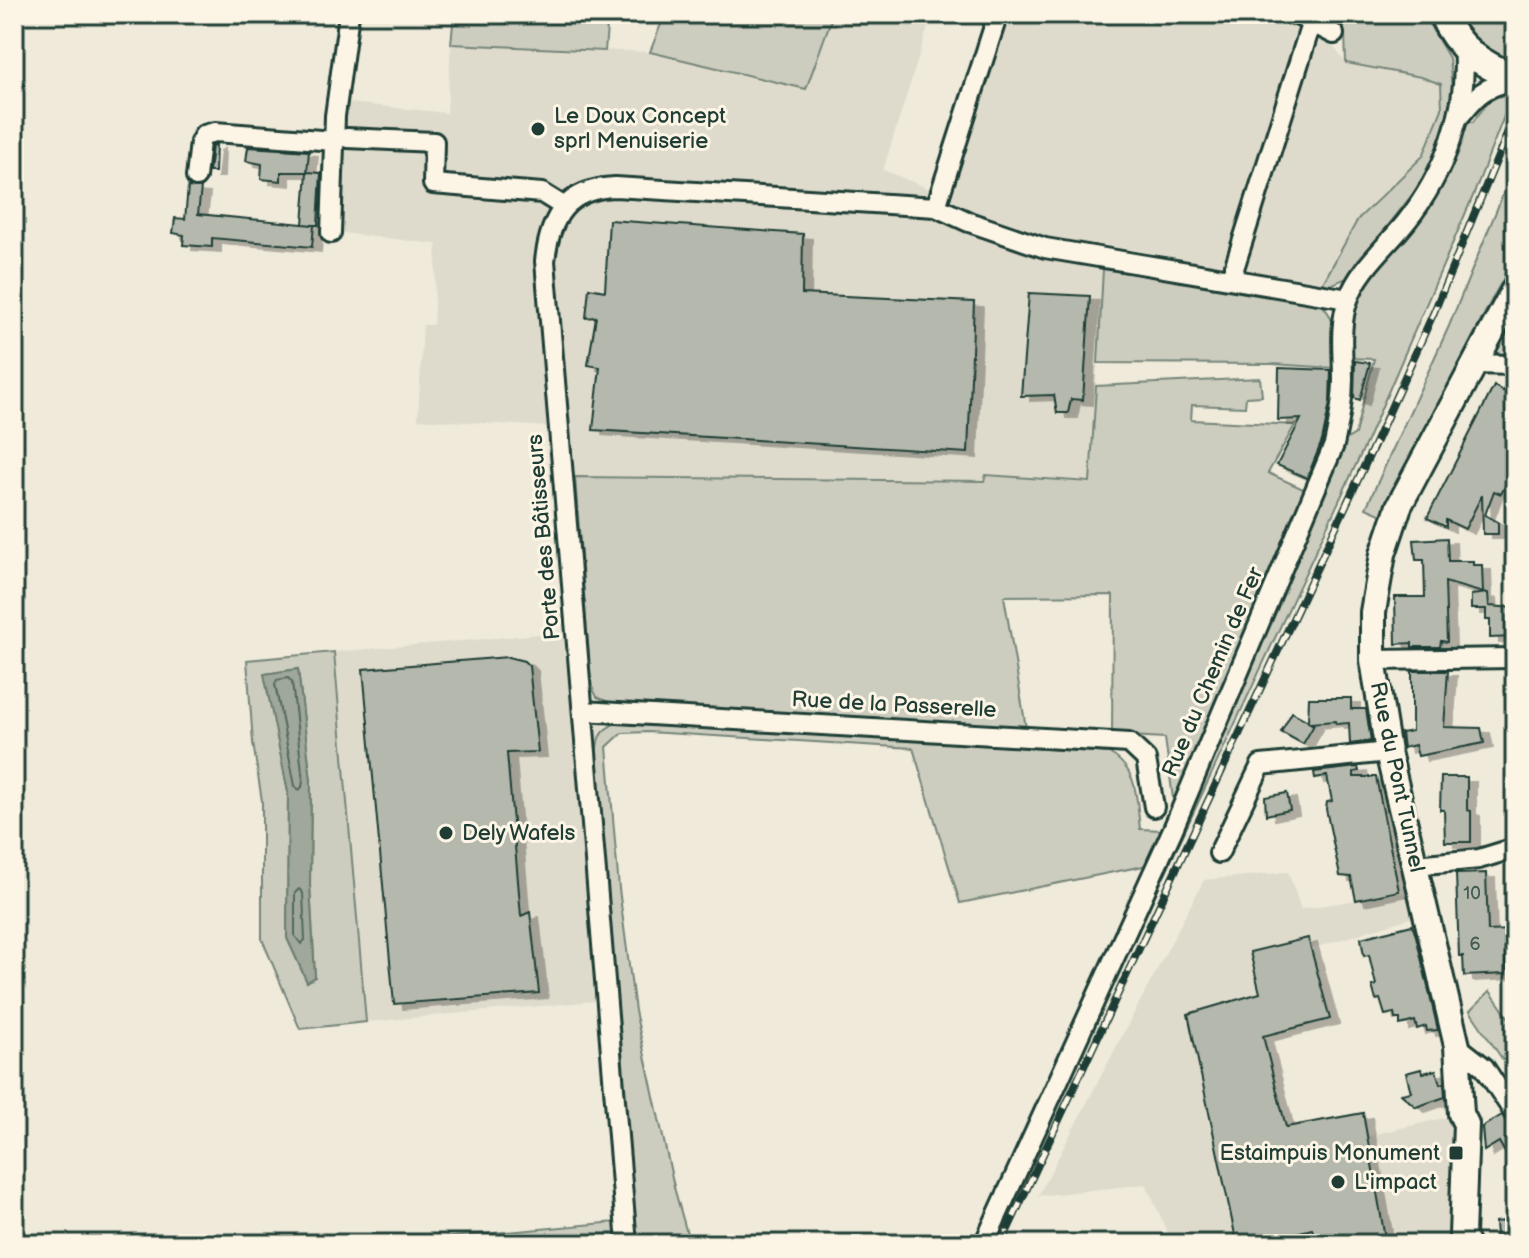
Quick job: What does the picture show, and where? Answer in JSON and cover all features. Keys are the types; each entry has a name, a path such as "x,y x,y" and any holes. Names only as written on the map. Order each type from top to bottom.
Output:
{"highway":[{"path":"1442,14 1463,47 1485,65 1515,79"}],"main road":[{"name":"Rue du Pont Tunnel","path":"1466,1244 1462,1235 1466,1124 1461,1114 1457,1046 1388,752 1373,660 1373,612 1383,554 1399,506 1515,288"}],"street":[{"path":"331,233 349,14"},
{"path":"936,207 998,14"},
{"path":"1231,278 1303,18 1334,34"},
{"name":"Rue du Chemin de Fer","path":"1458,120 1465,68 1463,47"},
{"name":"Rue du Chemin de Fer","path":"984,1244 1173,829 1334,445 1342,412 1342,337 1348,299 1362,276 1408,220 1437,172 1458,120 1477,94 1490,85 1515,79"},
{"path":"196,177 200,142 204,135 215,132 434,142 433,184 542,193 563,206 598,188 615,187 936,207 969,222 1045,248 1348,299"},
{"name":"Porte des Bâtisseurs","path":"563,206 552,223 545,261 627,1244"},
{"path":"1472,364 1515,365"},
{"path":"1373,660 1515,658"},
{"name":"Rue de la Passerelle","path":"583,711 1129,743 1146,759 1154,807"},
{"path":"1219,853 1261,765 1388,752"},
{"path":"1415,865 1479,859 1515,848"},
{"path":"1457,1046 1484,1067 1515,1114"}],"shaded area":[{"path":"454,14 608,14 605,51 451,44"},
{"path":"665,14 833,14 806,89 650,52"},
{"path":"833,14 903,14 929,24 883,170 930,189 949,187 1005,14 1281,14 1323,33 1346,63 1421,77 1441,84 1442,109 1423,156 1358,219 1323,283 1105,245 1090,482 987,475 985,481 575,477 549,427 418,419 423,325 433,325 437,244 335,232 324,138 330,101 447,113 451,44 650,52 806,89"},
{"path":"1305,14 1423,14 1449,58 1452,89 1456,91 1426,177 1347,278 1328,286 1323,283 1358,219 1423,156 1442,109 1441,84 1421,77 1346,63 1345,33"},
{"path":"1457,14 1515,14 1515,61 1497,54 1482,43"},
{"path":"1498,96 1511,98 1473,196 1367,441 992,1244 1319,496 1344,441 1355,434 1374,359 1347,358 1353,318 1363,289 1374,270 1433,197 1450,166 1466,122 1473,122 1488,102"},
{"path":"1515,165 1515,259 1382,515 1366,508 1449,326"},
{"path":"1103,269 1319,302 1333,324 1335,368 1272,364 1098,363"},
{"path":"1515,317 1515,351 1502,357 1496,352"},
{"path":"1260,378 1262,396 1246,397 1245,407 1192,405 1191,420 1295,425 1268,473 1310,492 1153,864 960,903 913,748 648,732 622,733 607,747 619,889 635,1011 675,1191 690,1244 637,1244 596,761 598,742 606,729 618,722 1109,753 1131,776 1140,829 1163,830 1174,806 1165,738 1112,735 1113,595 1004,596 1026,728 608,702 597,697 591,685 575,477 984,481 986,475 1090,482 1096,386"},
{"path":"587,630 591,685 605,728 597,741 596,761 617,999 366,1022 334,652"},
{"path":"334,652 366,1022 300,1029 262,939 262,801 253,743 247,660","holes":["298,669 311,781 310,885 315,976 307,982 287,938 288,792 265,674"]},
{"path":"1288,872 1301,909 1406,892 1413,917 1310,949 1330,1019 1263,1037 1286,1127 1363,1113 1368,1136 1461,1114 1462,1235 1426,1244 1318,1244 1311,1229 1252,1244 1173,1244 1146,1184 1038,1196 1204,880"},
{"path":"1490,991 1515,1027 1515,1078 1470,1011"},
{"path":"616,1222 619,1244 511,1244 495,1241 477,1244 374,1244"}],"water":[{"path":"298,669 311,781 310,885 315,977 307,982 287,938 288,792 264,674"}],"building":[{"path":"216,144 215,172 209,172 212,146"},
{"path":"248,147 309,151 307,172 281,172 281,181 261,179 262,164 246,161"},
{"path":"307,172 321,173 318,225 314,225 312,247 212,238 212,247 183,245 184,235 173,233 175,218 185,219 188,187 201,188 198,214 313,225 303,224"},
{"path":"609,220 803,234 802,294 974,302 968,453 593,430 600,367 588,365 596,317 586,318 589,288 605,291"},
{"path":"1029,293 1090,296 1083,400 1071,399 1068,413 1057,413 1054,395 1021,396"},
{"path":"1355,361 1370,363 1360,400 1354,398"},
{"path":"1279,368 1331,370 1330,403 1322,441 1307,478 1277,465 1301,419 1278,420"},
{"path":"1510,377 1515,377 1515,468 1501,494 1494,491 1485,515 1498,522 1498,534 1483,534 1482,495 1465,529 1446,520 1446,527 1427,518 1494,386 1503,391"},
{"path":"1447,538 1448,561 1473,561 1473,565 1482,565 1483,593 1445,582 1447,642 1441,641 1440,647 1396,644 1395,597 1425,597 1424,560 1416,560 1414,540"},
{"path":"1488,593 1489,606 1515,608 1515,637 1490,638 1490,620 1486,620 1486,609 1471,609 1471,595"},
{"name":"Dely Wafels","path":"508,657 524,661 529,666 538,752 507,753 521,916 530,912 539,993 394,1004 363,669"},
{"path":"1412,671 1448,671 1444,727 1481,728 1484,743 1418,756 1415,745 1403,748 1401,733 1412,731"},
{"path":"1309,698 1351,698 1351,709 1366,709 1371,741 1350,744 1349,723 1336,724 1335,721 1310,723 1314,725 1303,744 1281,732 1292,712 1308,721"},
{"path":"1358,767 1359,771 1354,772 1354,777 1376,777 1399,891 1356,900 1351,877 1340,876 1326,809 1327,802 1332,801 1327,776 1315,778 1314,772"},
{"path":"1441,777 1467,777 1471,842 1445,842 1444,810 1440,810"},
{"path":"1287,793 1290,810 1266,815 1265,797"},
{"path":"1486,873 1488,931 1509,930 1509,943 1505,943 1506,974 1464,976 1463,956 1459,956 1456,874"},
{"path":"1412,925 1438,1030 1427,1031 1426,1026 1417,1029 1415,1021 1400,1025 1400,1019 1395,1019 1394,1013 1385,1015 1372,986 1376,985 1369,955 1364,956 1361,938"},
{"path":"1308,938 1330,1019 1263,1036 1286,1127 1363,1113 1386,1244 1318,1244 1312,1229 1252,1244 1237,1244 1188,1014 1260,993 1250,952"},
{"path":"1421,1069 1423,1073 1436,1070 1440,1084 1444,1083 1445,1097 1416,1107 1401,1094 1411,1092 1406,1073"},
{"path":"1502,1115 1515,1136 1515,1170 1499,1142 1484,1151 1482,1127"},
{"path":"1515,1220 1515,1235 1496,1237 1495,1222"}],"railway":[{"path":"1001,1244 1376,441 1434,312 1515,115"}],"place":[{"name":"Le Doux Concept sprl Menuiserie","path":"538,129"},
{"name":"Dely Wafels","path":"446,833"},
{"name":"Estaimpuis Monument","path":"1456,1153"},
{"name":"L'impact","path":"1338,1182"}]}
